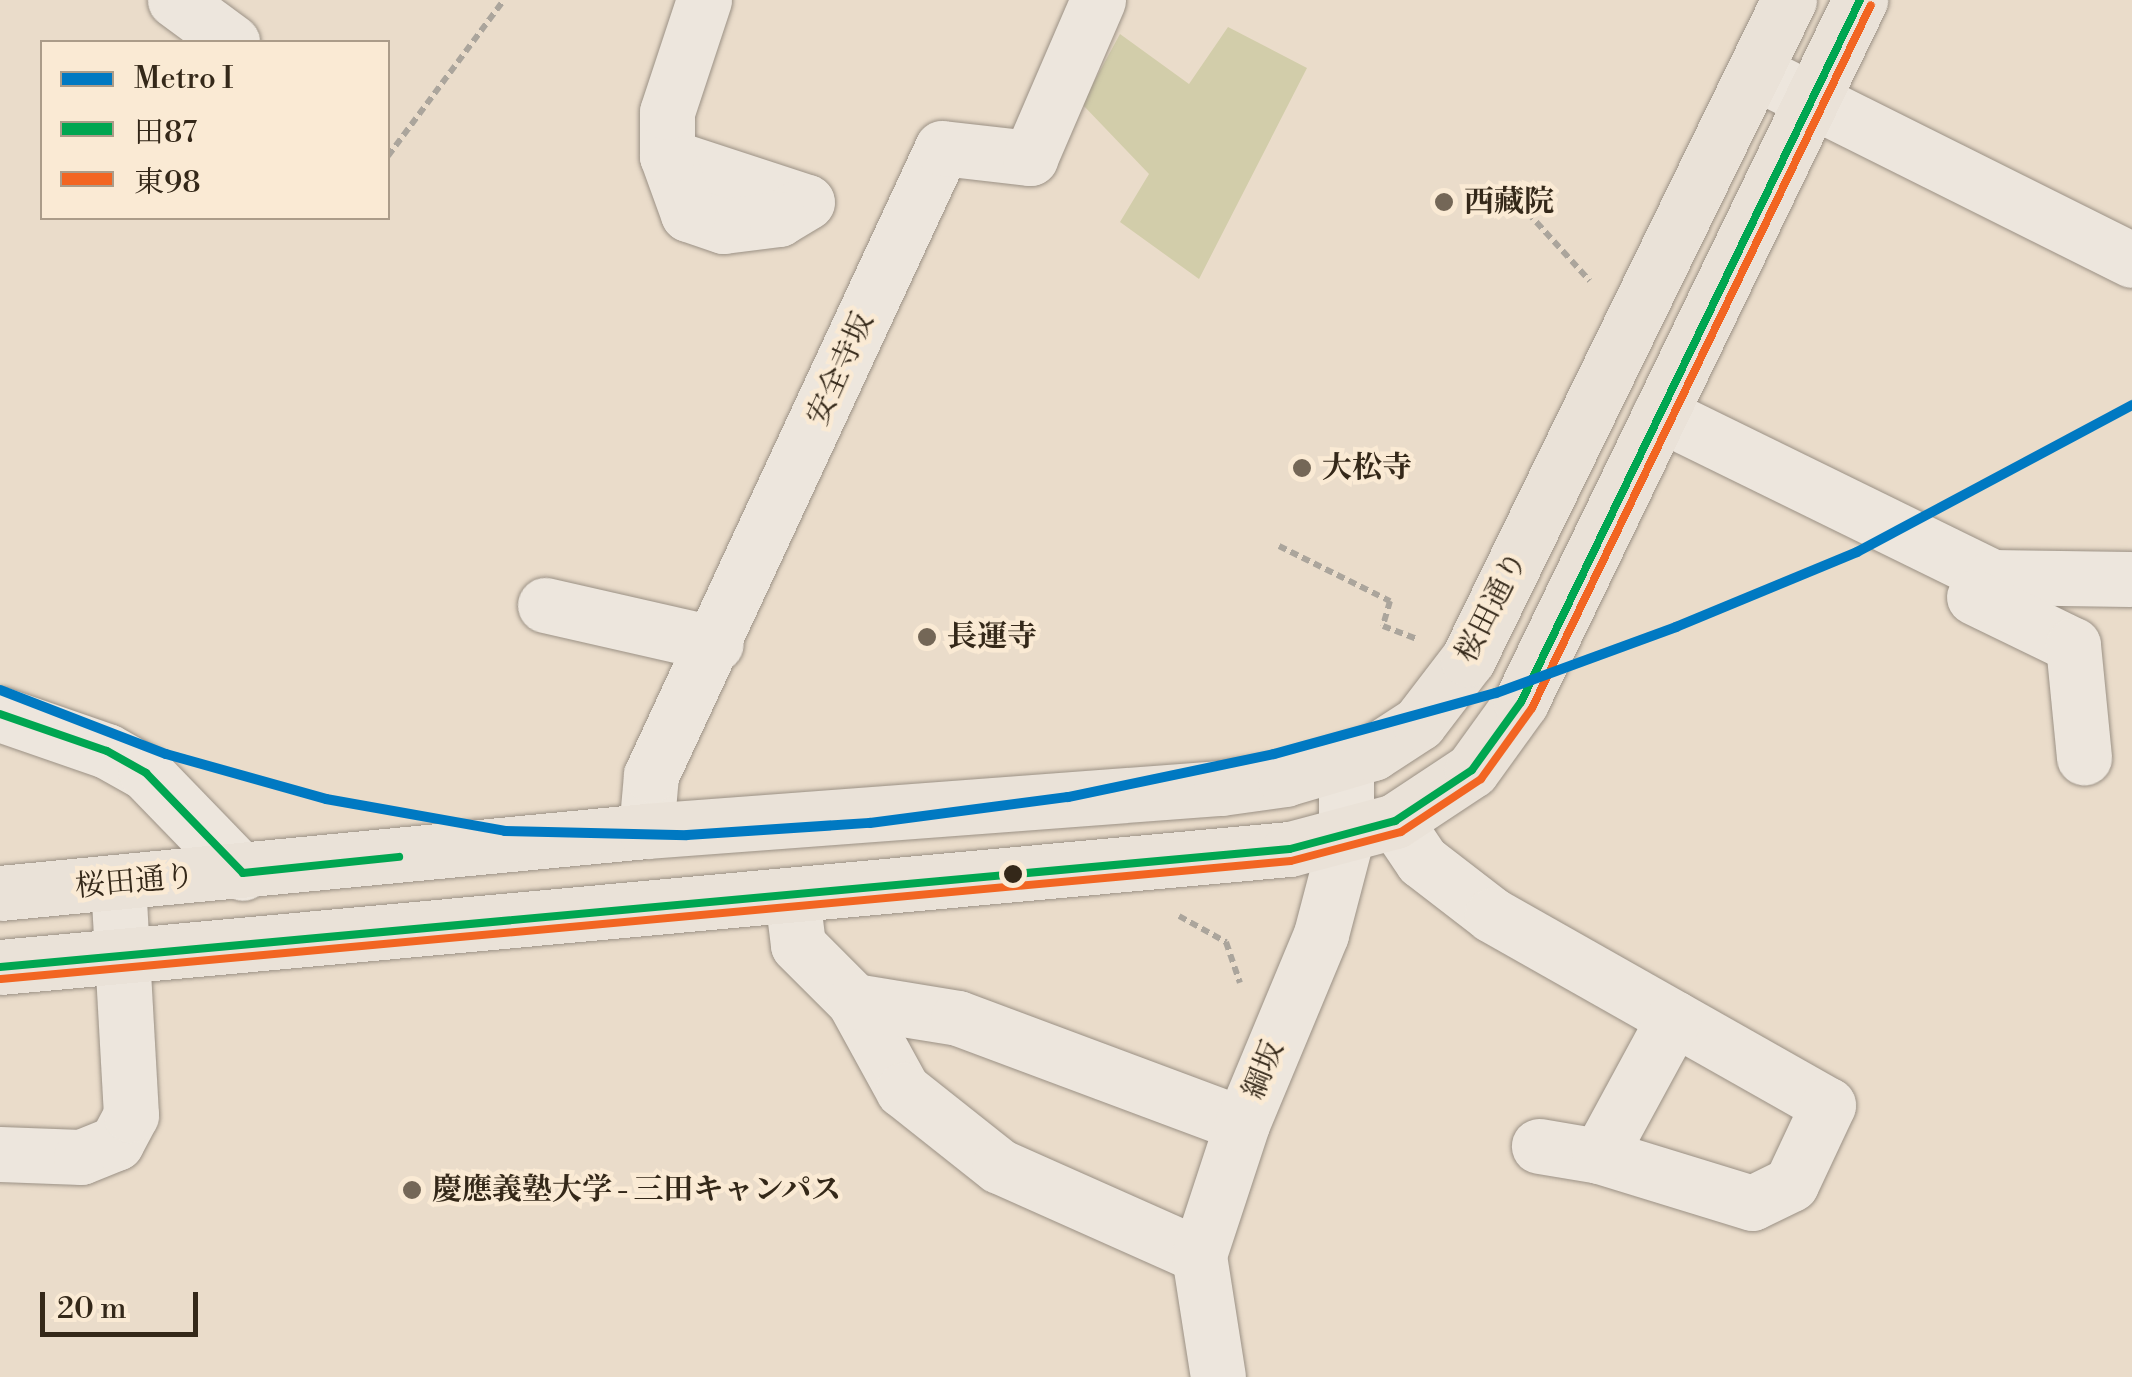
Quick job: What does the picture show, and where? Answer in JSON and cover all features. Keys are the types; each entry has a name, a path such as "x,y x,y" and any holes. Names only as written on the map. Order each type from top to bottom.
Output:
{"highway":[{"name":"桜田通り","path":"0,893 243,874 646,831 1220,788 1346,764 1419,724 1468,659 1789,0"},
{"path":"0,966 792,896 1370,830 1461,779 1501,736 1860,0"}],"street":[{"path":"175,0 229,40"},
{"path":"667,156 667,112 704,0"},
{"name":"安全寺坂","path":"646,831 652,775 716,644 942,148 1030,158 1098,0"},
{"path":"1754,72 2132,260"},
{"path":"1660,414 1992,577 2130,578"},
{"path":"1974,598 2073,645 2084,757"},
{"path":"546,605 716,644"},
{"path":"0,714 107,751 146,773 243,874"},
{"name":"綱坂","path":"1218,1377 1199,1256 1242,1124 1320,934 1370,830 1346,764"},
{"path":"1370,830 1422,862 1492,914 1828,1105 1791,1184 1752,1203 1599,1156 1540,1146"},
{"path":"0,1154 81,1157 116,1143 132,1115 118,883"},
{"path":"792,896 798,946 854,1000 903,1090 999,1166 1199,1256"},
{"path":"854,1000 958,1018 1242,1124"},
{"path":"1599,1156 1674,1018"}],"path":[{"path":"390,153 504,0"},
{"path":"1519,203 1594,286"},
{"path":"1279,546 1390,601 1383,626 1418,640"},
{"path":"1172,912 1226,942 1240,995"}],"shaded area":[{"path":"1228,27 1307,68 1199,279 1120,222 1149,174 1082,104 1120,34 1189,84"}],"metro line":[{"name":"I","path":"0,690 166,754 326,799 505,831 687,835 870,823 1068,797 1274,754 1496,693 1676,627 1857,552 2132,405"}],"transit line":[{"name":"田87","path":"0,967 1290,849 1395,821 1472,770 1521,702 1860,0"},
{"name":"東98","path":"1,979 1291,861 1401,832 1481,779 1532,708 1871,5"},
{"name":"田87","path":"0,714 107,751 146,773 243,873 399,857"}],"place":[{"name":"西藏院","path":"1444,202"},
{"name":"大松寺","path":"1302,468"},
{"name":"長運寺","path":"927,637"},
{"name":"慶應義塾大学 - 三田キャンパス","path":"412,1190"}]}
